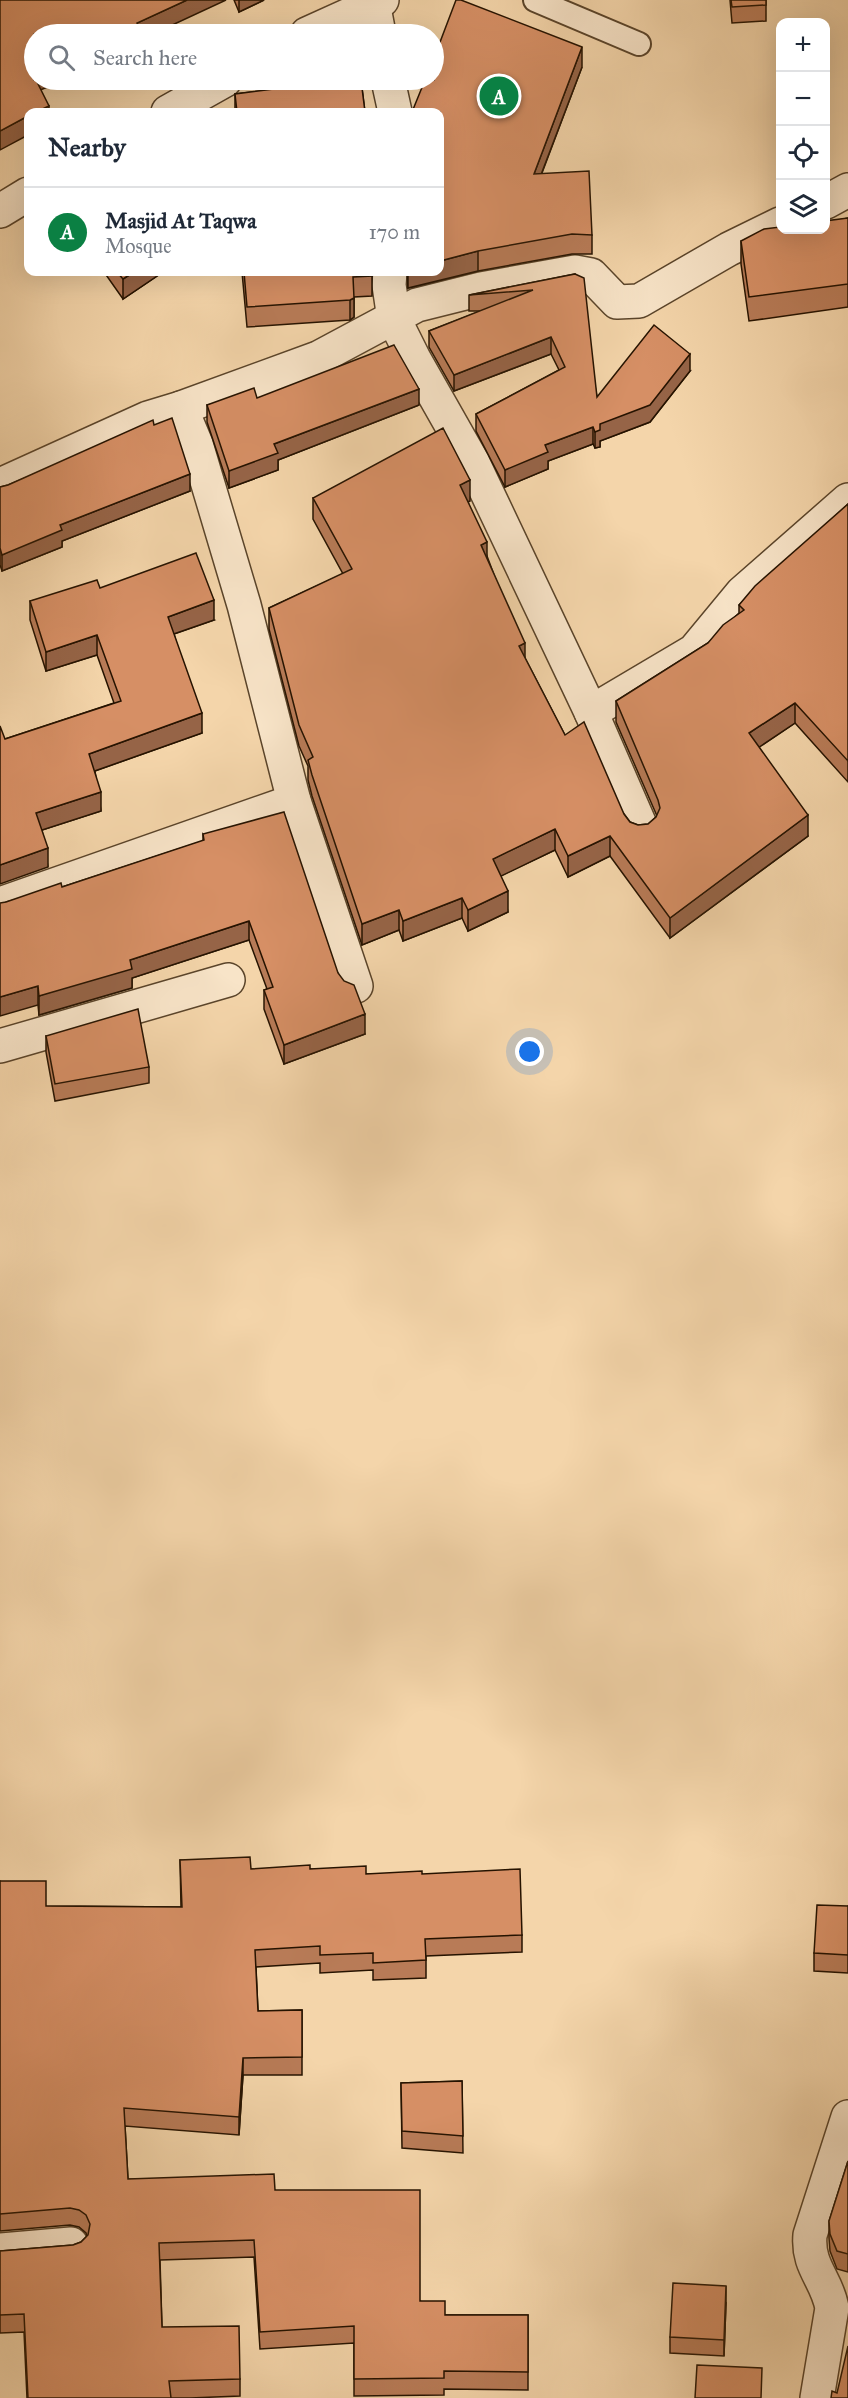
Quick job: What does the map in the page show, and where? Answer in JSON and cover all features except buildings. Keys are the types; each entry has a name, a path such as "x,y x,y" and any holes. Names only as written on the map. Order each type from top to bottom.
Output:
{"street":[{"path":"328,24 377,1 378,24"},
{"path":"175,108 207,90"},
{"path":"390,90 394,108"},
{"path":"830,199 848,190"},
{"path":"0,211 24,196"},
{"path":"0,485 148,418 182,408 318,358 417,305 454,295 575,272 591,275 617,302 639,301 729,249 776,226"},
{"path":"390,276 394,319 473,463 591,712 641,827"},
{"path":"182,408 196,444 244,605 294,801 356,986"},
{"path":"591,712 694,651 742,593 848,500"},
{"path":"0,904 294,801"},
{"path":"0,1046 228,980"},
{"path":"817,2398 832,2308 830,2296 813,2263 809,2249 810,2235 848,2117"},
{"path":"0,2250 71,2244"}],"lane":[{"path":"535,0 639,44"}],"place":[{"name":"Masjid At Taqwa","path":"499,96"}]}
